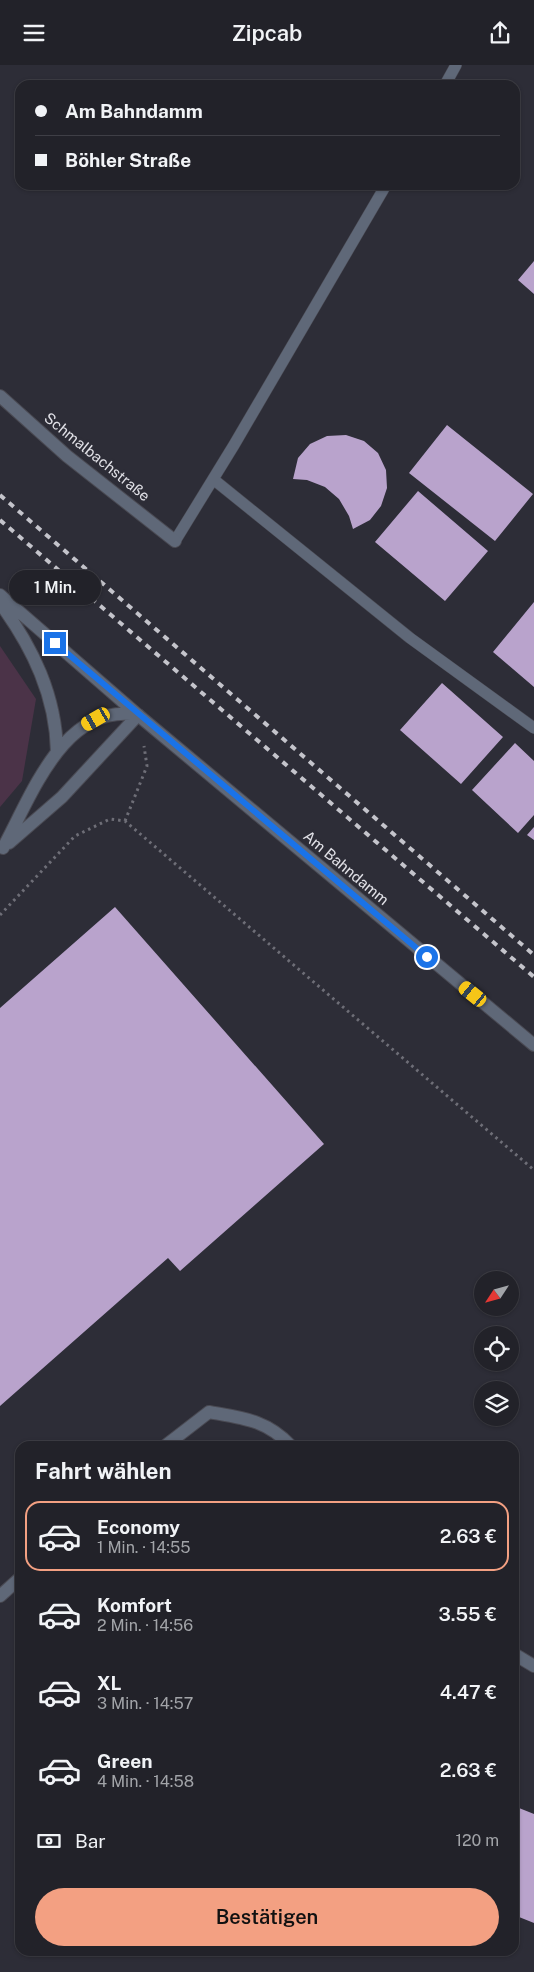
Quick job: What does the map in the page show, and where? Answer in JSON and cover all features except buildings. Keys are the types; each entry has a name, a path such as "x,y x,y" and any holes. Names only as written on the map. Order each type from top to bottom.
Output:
{"street":[{"name":"Schmalbachstraße","path":"0,396 67,456 175,541"},
{"name":"Am Bahndamm","path":"0,595 138,715 534,1045"},
{"path":"0,603 21,634 47,686 56,722 57,752"},
{"path":"1,850 57,752 72,735 96,719 113,713 138,715"},
{"path":"1,850 62,797 138,715"},
{"path":"171,1441 209,1412 252,1420 269,1426 286,1441"},
{"path":"0,1596 15,1582"},
{"path":"519,1657 534,1666"}],"lane":[{"path":"447,80 456,65"},
{"path":"175,541 383,190"},
{"path":"213,479 410,638 534,727"}],"path":[{"path":"125,821 147,766 138,715"},
{"path":"0,915 75,837 110,819 125,821 534,1169"}],"shaded area":[{"path":"0,646 36,699 22,781 0,807"}],"railway":[{"path":"0,495 534,955"},
{"path":"0,520 534,977"}],"route":[{"path":"55,643 427,957"}]}
